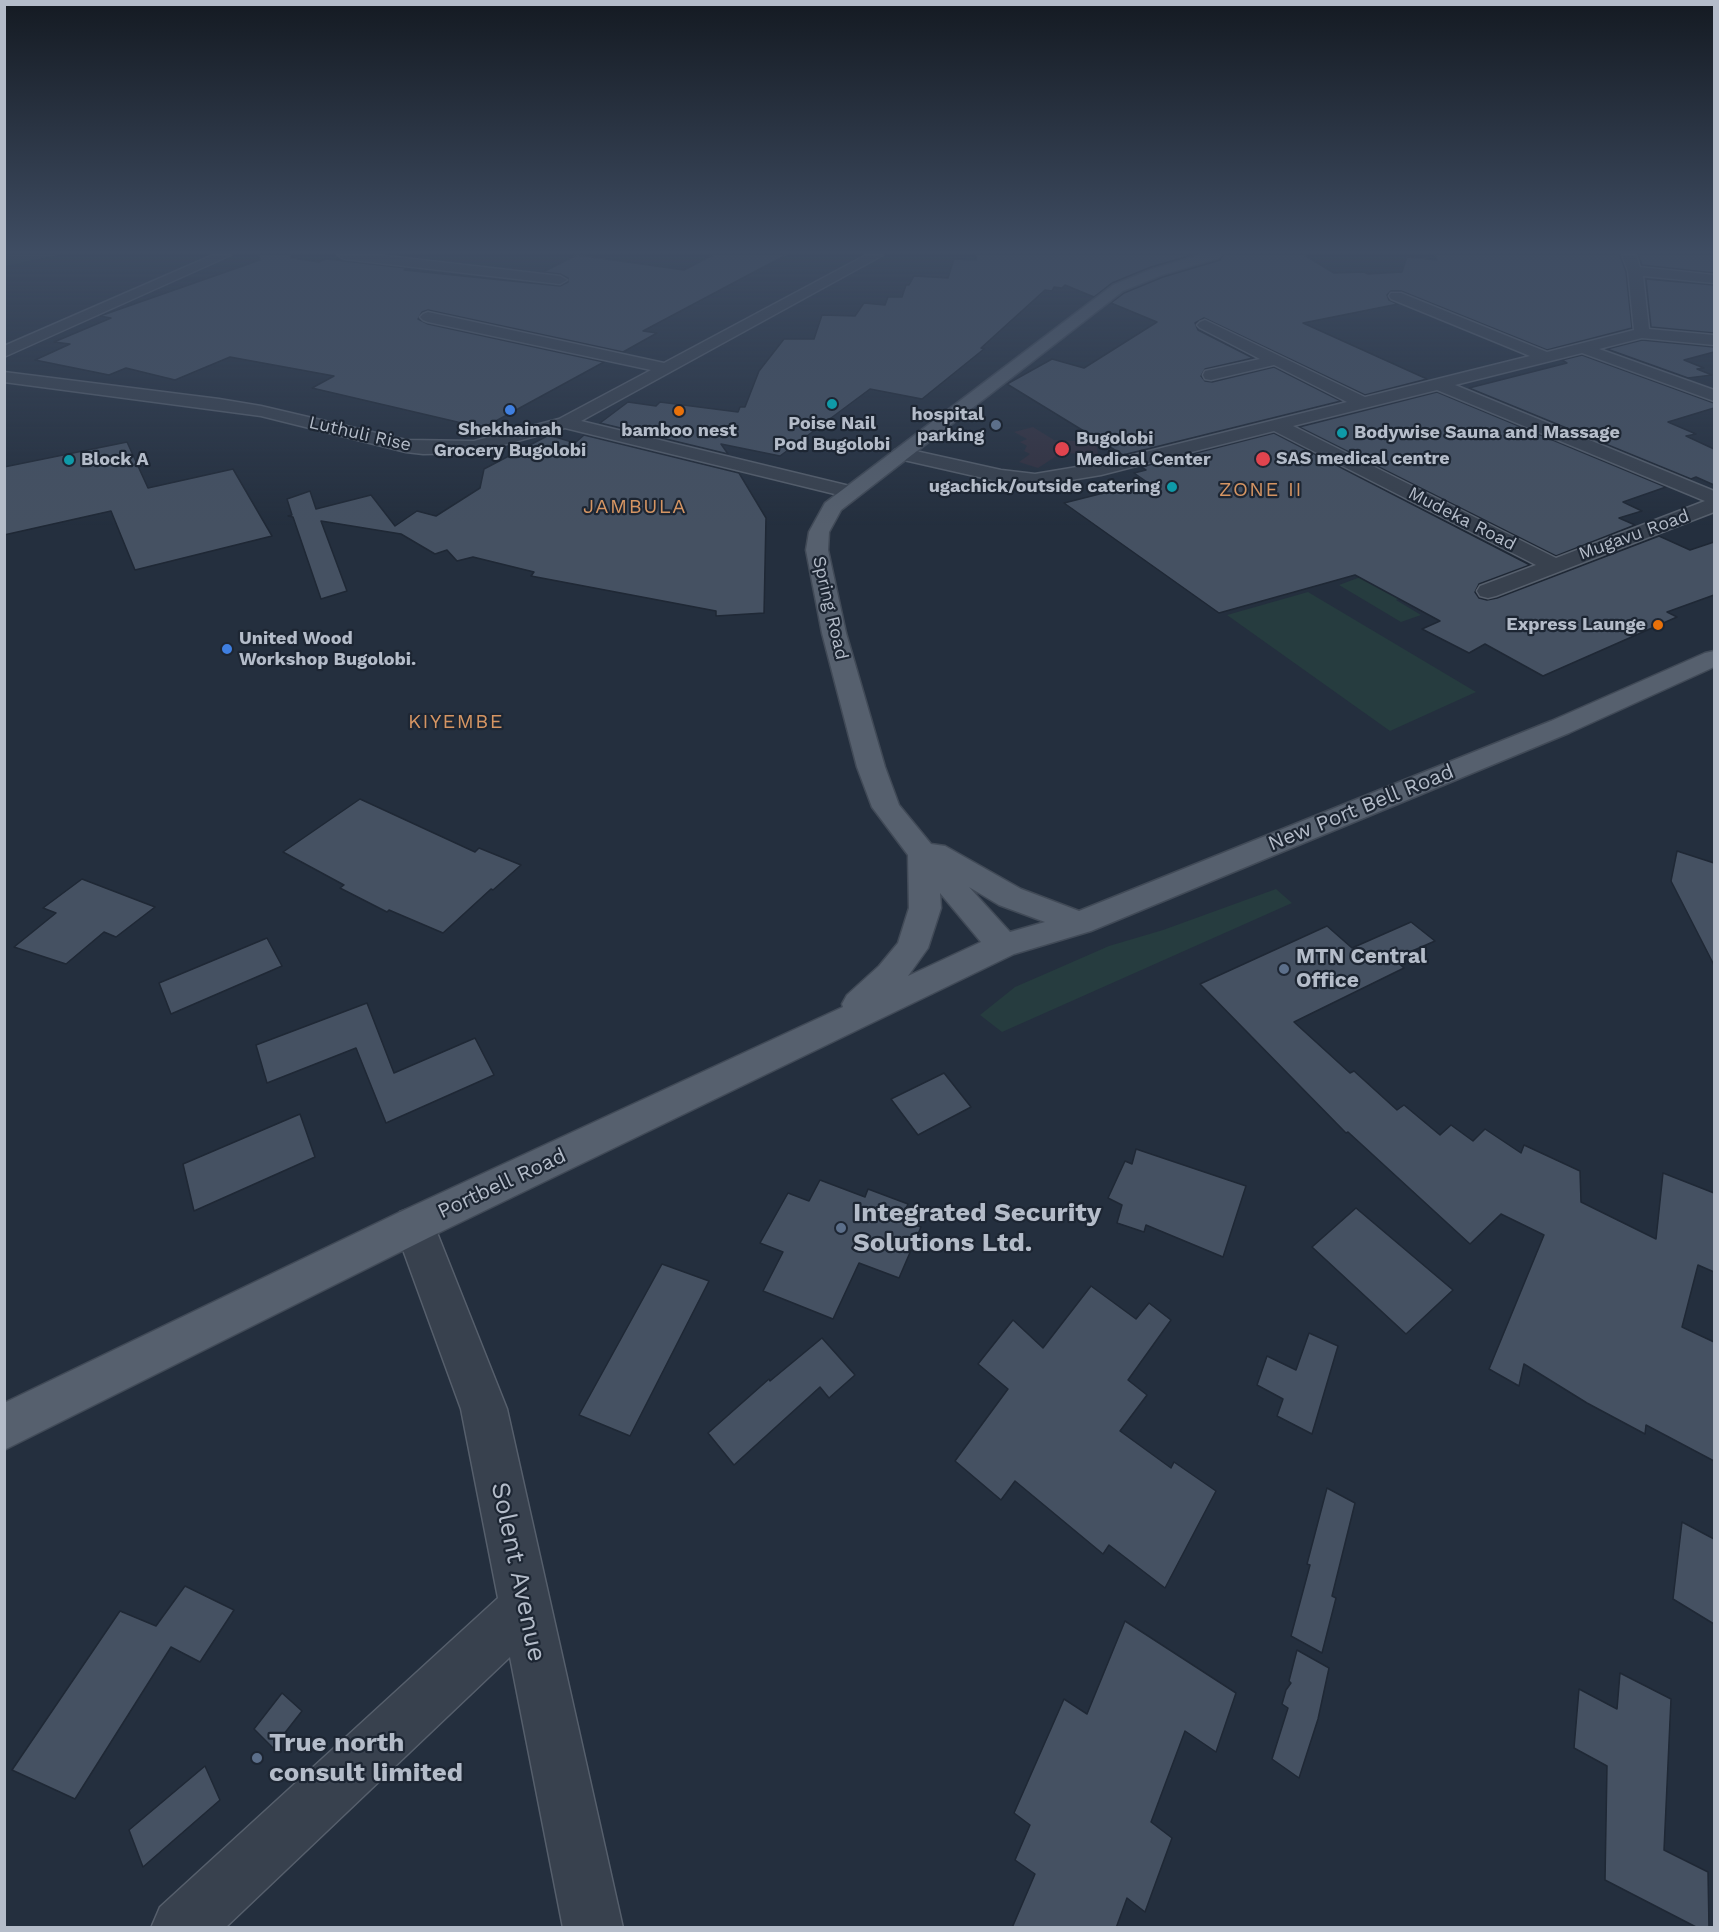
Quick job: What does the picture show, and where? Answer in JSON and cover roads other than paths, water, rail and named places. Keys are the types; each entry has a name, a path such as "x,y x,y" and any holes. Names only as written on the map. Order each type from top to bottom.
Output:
{"main road":[{"name":"Spring Road","path":"1003,946 916,846 886,807 871,767 834,633 817,550 819,532 832,507 1042,345"},
{"name":"New Port Bell Road","path":"1003,946 1080,923 1560,727 1712,661"},
{"path":"916,846 1010,897 1080,923"},
{"path":"836,1026 891,975 912,948 925,908 916,846"},
{"name":"Portbell Road","path":"4,1427 414,1225 1003,946"}],"street":[{"path":"4,352 20,345"},
{"path":"559,345 666,368"},
{"path":"565,423 708,345"},
{"path":"1246,345 1365,404"},
{"path":"1516,345 1545,357"},
{"path":"902,454 1001,476 1035,480 1101,469 1440,385 1588,345"},
{"path":"1580,347 1714,396"},
{"path":"1211,375 1275,360"},
{"name":"Luthuli Rise","path":"4,377 241,407 423,448 474,447 565,423 850,492"},
{"path":"4,393 34,381"},
{"path":"1440,385 1714,498"},
{"name":"Mudeka Road","path":"1276,425 1553,565"},
{"name":"Mugavu Road","path":"1553,565 1714,505"},
{"name":"Mudeka Road","path":"1488,591 1553,565"},
{"name":"Solent Avenue","path":"414,1225 484,1408 593,1928"},
{"path":"181,1928 525,1607"}],"place":[{"name":"Poise Nail Pod Bugolobi","path":"832,404"},
{"name":"Shekhainah Grocery Bugolobi","path":"510,410"},
{"name":"bamboo nest","path":"679,411"},
{"name":"hospital parking","path":"996,425"},
{"name":"Bodywise Sauna and Massage","path":"1342,433"},
{"name":"Bugolobi Medical Center","path":"1062,449"},
{"name":"SAS medical centre","path":"1263,459"},
{"name":"Block A","path":"69,460"},
{"name":"ugachick/outside catering","path":"1172,487"},
{"name":"Express Launge","path":"1658,625"},
{"name":"United Wood Workshop Bugolobi.","path":"227,649"},
{"name":"MTN Central Office","path":"1284,969"},
{"name":"Integrated Security Solutions Ltd.","path":"841,1228"},
{"name":"True north consult limited","path":"257,1758"}],"district":[{"name":"ZONE II","path":"1261,490"},
{"name":"JAMBULA","path":"635,507"},
{"name":"KIYEMBE","path":"456,722"}]}
